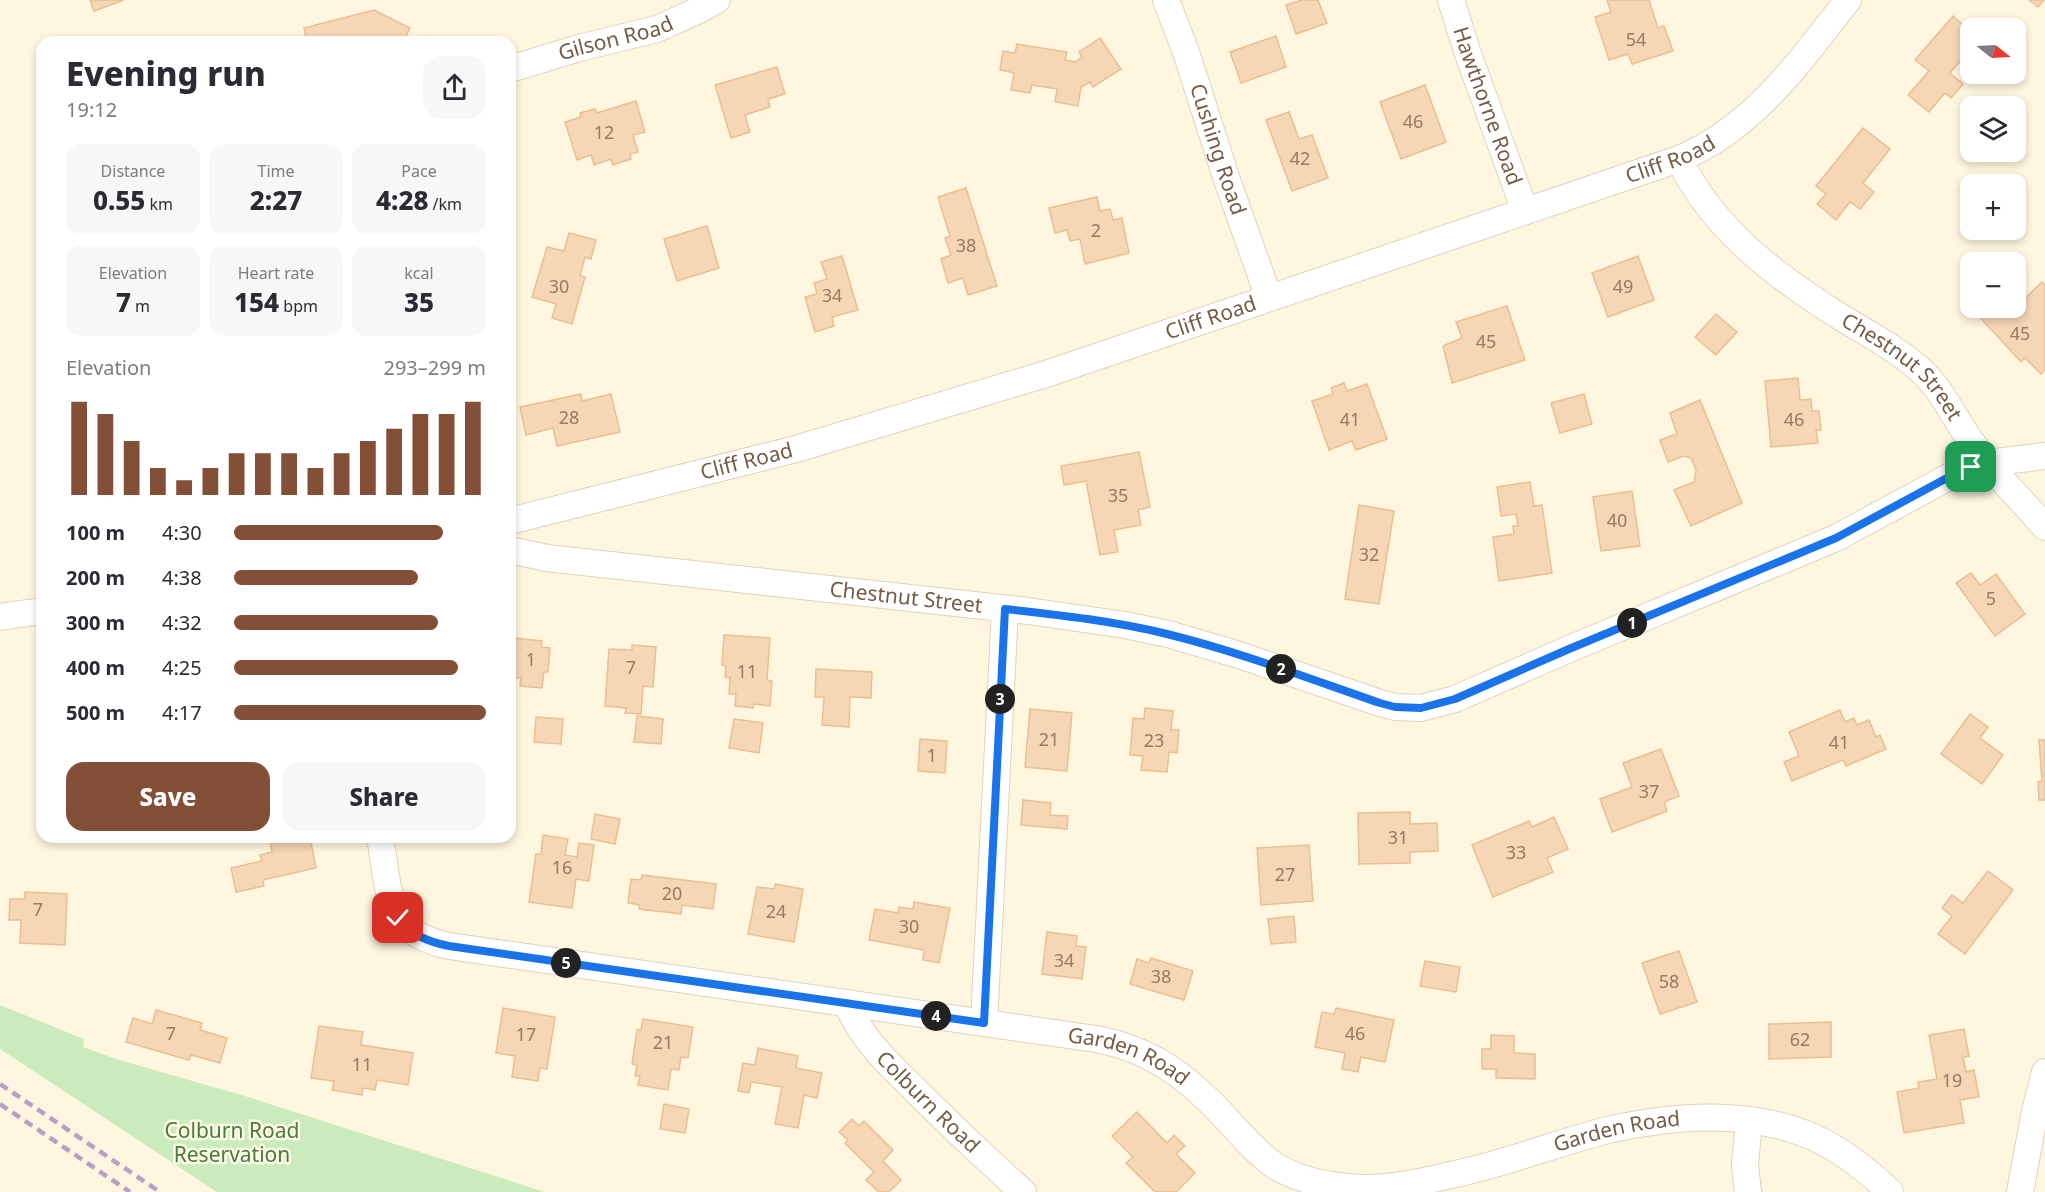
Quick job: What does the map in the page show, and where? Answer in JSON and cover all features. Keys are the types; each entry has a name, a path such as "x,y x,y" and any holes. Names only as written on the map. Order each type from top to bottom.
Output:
{"street":[{"name":"Gilson Road","path":"516,67 579,48 657,29 717,0"},
{"name":"Cushing Road","path":"1166,0 1186,51 1227,180 1269,298"},
{"name":"Hawthorne Road","path":"1451,0 1525,211"},
{"name":"Cliff Road","path":"516,519 851,434 1046,374 1679,159 1720,139 1753,112 1788,75 1848,0"},
{"name":"Chestnut Street","path":"516,551 547,558 1005,609 1125,626 1168,634 1257,660 1395,707 1421,708 1455,699 1836,538 1958,472 1987,463 1964,432 1933,382 1904,357 1802,292 1756,257 1715,214 1695,188 1679,159"},
{"path":"1987,463 2045,456"},
{"path":"1987,463 2045,527"},
{"path":"984,1023 1005,609"},
{"path":"0,617 36,612"},
{"name":"Garden Road","path":"381,843 391,901 398,918 410,931 429,941 449,946 1104,1040 1139,1050 1163,1063 1188,1082 1253,1148 1275,1166 1302,1178 1340,1186 1379,1188 1411,1184 1492,1166 1591,1135 1632,1125 1706,1118 1749,1120 1782,1127 1812,1137 1839,1151 1873,1187"},
{"name":"Colburn Road","path":"847,1003 858,1028 876,1051 946,1122 1023,1192"},
{"path":"2020,1192 2045,1072"},
{"path":"1748,1192 1745,1165 1749,1120"}],"green space":[{"name":"Colburn Road Reservation","path":"0,1005 84,1039 83,1047 116,1059 248,1097 545,1192 217,1192 0,1049"}],"building":[{"path":"90,0 124,0 94,11"},
{"path":"1302,0 1318,0 1327,23 1296,34 1286,5"},
{"path":"1607,0 1649,0 1658,28 1664,26 1673,51 1632,64 1628,54 1609,60 1595,17 1611,12"},
{"path":"2029,0 2044,0 2038,7"},
{"path":"374,10 410,28 406,36 306,36 304,28"},
{"path":"1953,16 1960,22 1960,62 1950,73 1960,84 1963,84 1951,98 1945,93 1929,112 1908,95 1929,71 1915,60"},
{"path":"1276,36 1286,67 1241,83 1230,52"},
{"path":"1100,38 1121,69 1093,87 1090,82 1081,87 1078,106 1055,102 1057,89 1032,85 1030,93 1011,90 1014,73 1000,70 1003,51 1015,53 1017,44 1067,52 1065,60 1075,62 1082,57 1079,52"},
{"path":"777,67 785,94 768,99 770,107 745,115 750,132 731,138 715,85"},
{"path":"1425,85 1446,142 1401,159 1380,102"},
{"path":"636,101 645,132 633,135 638,152 630,154 631,159 613,165 611,159 594,165 591,155 577,160 565,122 581,117 580,113 595,109 597,113"},
{"path":"1289,112 1299,139 1312,135 1328,178 1292,191 1266,120"},
{"path":"1863,128 1890,149 1863,183 1874,192 1860,209 1850,202 1836,220 1817,204 1826,194 1816,186"},
{"path":"966,188 997,286 968,295 963,278 948,283 941,259 951,255 945,238 950,236 938,197"},
{"path":"1097,197 1100,211 1110,209 1113,220 1122,218 1129,253 1085,264 1080,239 1070,241 1067,230 1055,233 1049,208"},
{"path":"707,226 719,268 677,281 664,239"},
{"path":"569,233 596,240 591,259 585,257 580,276 585,277 572,324 552,318 556,304 532,297 547,247 564,251"},
{"path":"842,256 858,310 832,317 834,326 815,332 805,297 817,294 814,283 827,279 821,262"},
{"path":"1638,256 1654,300 1608,317 1592,273"},
{"path":"2042,282 2045,285 2045,370 2041,374 2025,358 2021,362 1980,318 2026,318 2026,297"},
{"path":"1507,306 1525,360 1452,383 1443,346 1462,338 1456,322"},
{"path":"1716,314 1737,332 1716,355 1695,337"},
{"path":"1798,378 1800,400 1811,399 1812,411 1819,411 1821,430 1816,430 1818,443 1771,447 1765,381"},
{"path":"1344,383 1347,391 1367,384 1387,439 1356,450 1352,441 1329,450 1312,401 1333,394 1331,388"},
{"path":"581,394 582,401 611,394 620,432 557,446 553,428 526,435 520,407"},
{"path":"1584,394 1592,424 1560,433 1551,403"},
{"path":"1700,400 1742,503 1691,526 1674,490 1694,482 1696,470 1691,458 1684,456 1668,462 1660,440 1677,434 1670,413"},
{"path":"1139,452 1150,507 1138,510 1141,525 1114,530 1118,552 1100,555 1086,481 1064,485 1061,466"},
{"path":"1530,482 1534,506 1542,505 1552,573 1499,581 1493,537 1514,534 1513,526 1518,526 1516,514 1501,516 1497,487"},
{"path":"1632,491 1640,546 1601,551 1593,497"},
{"path":"1359,505 1394,511 1379,604 1345,599"},
{"path":"1971,573 1980,585 1996,574 2025,614 1995,636 1956,583"},
{"path":"724,635 770,638 767,680 772,681 770,706 754,704 753,708 735,706 736,694 729,694 730,678 725,677 726,666 722,665"},
{"path":"516,638 542,641 541,647 550,648 548,672 544,672 542,688 520,686 521,678 516,678"},
{"path":"632,645 656,647 653,687 643,686 641,714 625,713 626,708 605,706 609,649 632,650"},
{"path":"816,669 872,672 871,698 850,697 849,727 822,725 824,697 815,697"},
{"path":"1145,708 1173,711 1171,730 1179,730 1177,753 1169,752 1167,772 1141,770 1143,756 1130,755 1133,718 1144,719"},
{"path":"1030,709 1072,713 1067,771 1025,767"},
{"path":"1840,710 1845,722 1854,718 1857,725 1869,720 1876,737 1880,735 1886,749 1846,766 1843,760 1792,781 1784,762 1799,756 1789,732"},
{"path":"1970,714 1988,727 1980,738 2003,755 1982,784 1941,754"},
{"path":"637,716 663,719 661,744 634,742"},
{"path":"536,717 563,719 561,744 534,742"},
{"path":"734,719 763,723 759,753 729,748"},
{"path":"920,739 947,741 945,773 918,771"},
{"path":"2039,740 2045,740 2045,800 2039,800 2038,782 2042,781"},
{"path":"1661,749 1679,796 1664,802 1667,811 1612,832 1600,799 1632,787 1623,763"},
{"path":"1023,800 1051,803 1050,815 1068,816 1067,829 1021,825"},
{"path":"1410,812 1410,824 1437,823 1438,851 1410,852 1410,863 1359,864 1358,813"},
{"path":"595,814 620,819 615,844 591,839"},
{"path":"1554,817 1568,849 1547,858 1553,872 1493,897 1472,845 1529,821 1532,827"},
{"path":"543,835 568,839 565,855 577,857 579,843 594,845 589,881 576,879 572,908 529,902 536,854 541,854"},
{"path":"270,843 311,843 316,868 263,880 264,886 236,892 231,868 262,861 260,855 272,852"},
{"path":"1309,845 1313,901 1261,905 1257,848"},
{"path":"1988,871 2013,890 1965,954 1938,934 1952,916 1942,908 1952,895 1963,903"},
{"path":"642,875 716,884 713,909 682,905 681,914 639,909 639,905 628,903 631,879 641,880"},
{"path":"775,884 803,889 794,942 748,934 757,887 774,889"},
{"path":"25,892 67,894 65,945 20,943 21,920 9,920 10,899 25,899"},
{"path":"914,902 950,908 939,963 923,960 924,950 869,940 875,909 898,913 899,907 913,909"},
{"path":"1294,916 1296,942 1271,944 1268,919"},
{"path":"1047,932 1077,936 1076,946 1086,947 1082,979 1042,974"},
{"path":"1679,951 1697,1002 1660,1014 1642,963"},
{"path":"1151,958 1193,971 1184,1000 1130,984 1137,959 1149,963"},
{"path":"1425,961 1460,967 1456,992 1420,986"},
{"path":"503,1008 555,1017 547,1069 540,1068 538,1081 512,1077 515,1056 496,1053"},
{"path":"1336,1008 1394,1020 1385,1062 1361,1057 1358,1072 1342,1069 1345,1053 1315,1047 1322,1012 1334,1014"},
{"path":"156,1010 202,1023 200,1030 227,1038 220,1063 191,1055 189,1060 126,1042 133,1018 152,1024"},
{"path":"643,1019 693,1027 688,1058 681,1057 679,1070 671,1069 668,1090 638,1085 640,1076 635,1076 637,1065 632,1064 637,1030 641,1030"},
{"path":"1831,1022 1831,1057 1769,1059 1769,1024"},
{"path":"319,1026 363,1032 361,1045 413,1053 408,1085 377,1080 375,1090 363,1088 362,1095 332,1090 334,1081 311,1078"},
{"path":"1964,1029 1969,1056 1963,1057 1966,1072 1974,1070 1979,1097 1960,1100 1964,1123 1904,1133 1897,1092 1919,1088 1918,1082 1937,1079 1929,1035"},
{"path":"1491,1035 1514,1036 1514,1053 1535,1054 1535,1079 1496,1078 1496,1069 1482,1069 1482,1049 1491,1049"},
{"path":"758,1048 798,1056 796,1068 822,1073 817,1098 804,1095 798,1128 775,1124 782,1087 751,1082 749,1093 738,1091 743,1063 755,1065"},
{"path":"664,1104 689,1109 685,1133 660,1129"},
{"path":"1137,1112 1167,1143 1174,1135 1185,1146 1176,1154 1195,1173 1176,1192 1155,1192 1126,1163 1133,1157 1112,1136"},
{"path":"852,1119 859,1126 864,1121 893,1150 883,1161 901,1180 889,1192 879,1192 866,1180 874,1172 845,1143 848,1140 839,1132"}],"railway":[{"path":"0,1084 160,1192"},
{"path":"0,1104 130,1192"}],"route":[{"path":"398,918 403,925 418,936 449,946 984,1023 1005,609 1051,614 1168,634 1267,664 1380,703 1409,708 1435,706 1478,690 1569,649 1836,538 1942,480 1971,467"}]}
